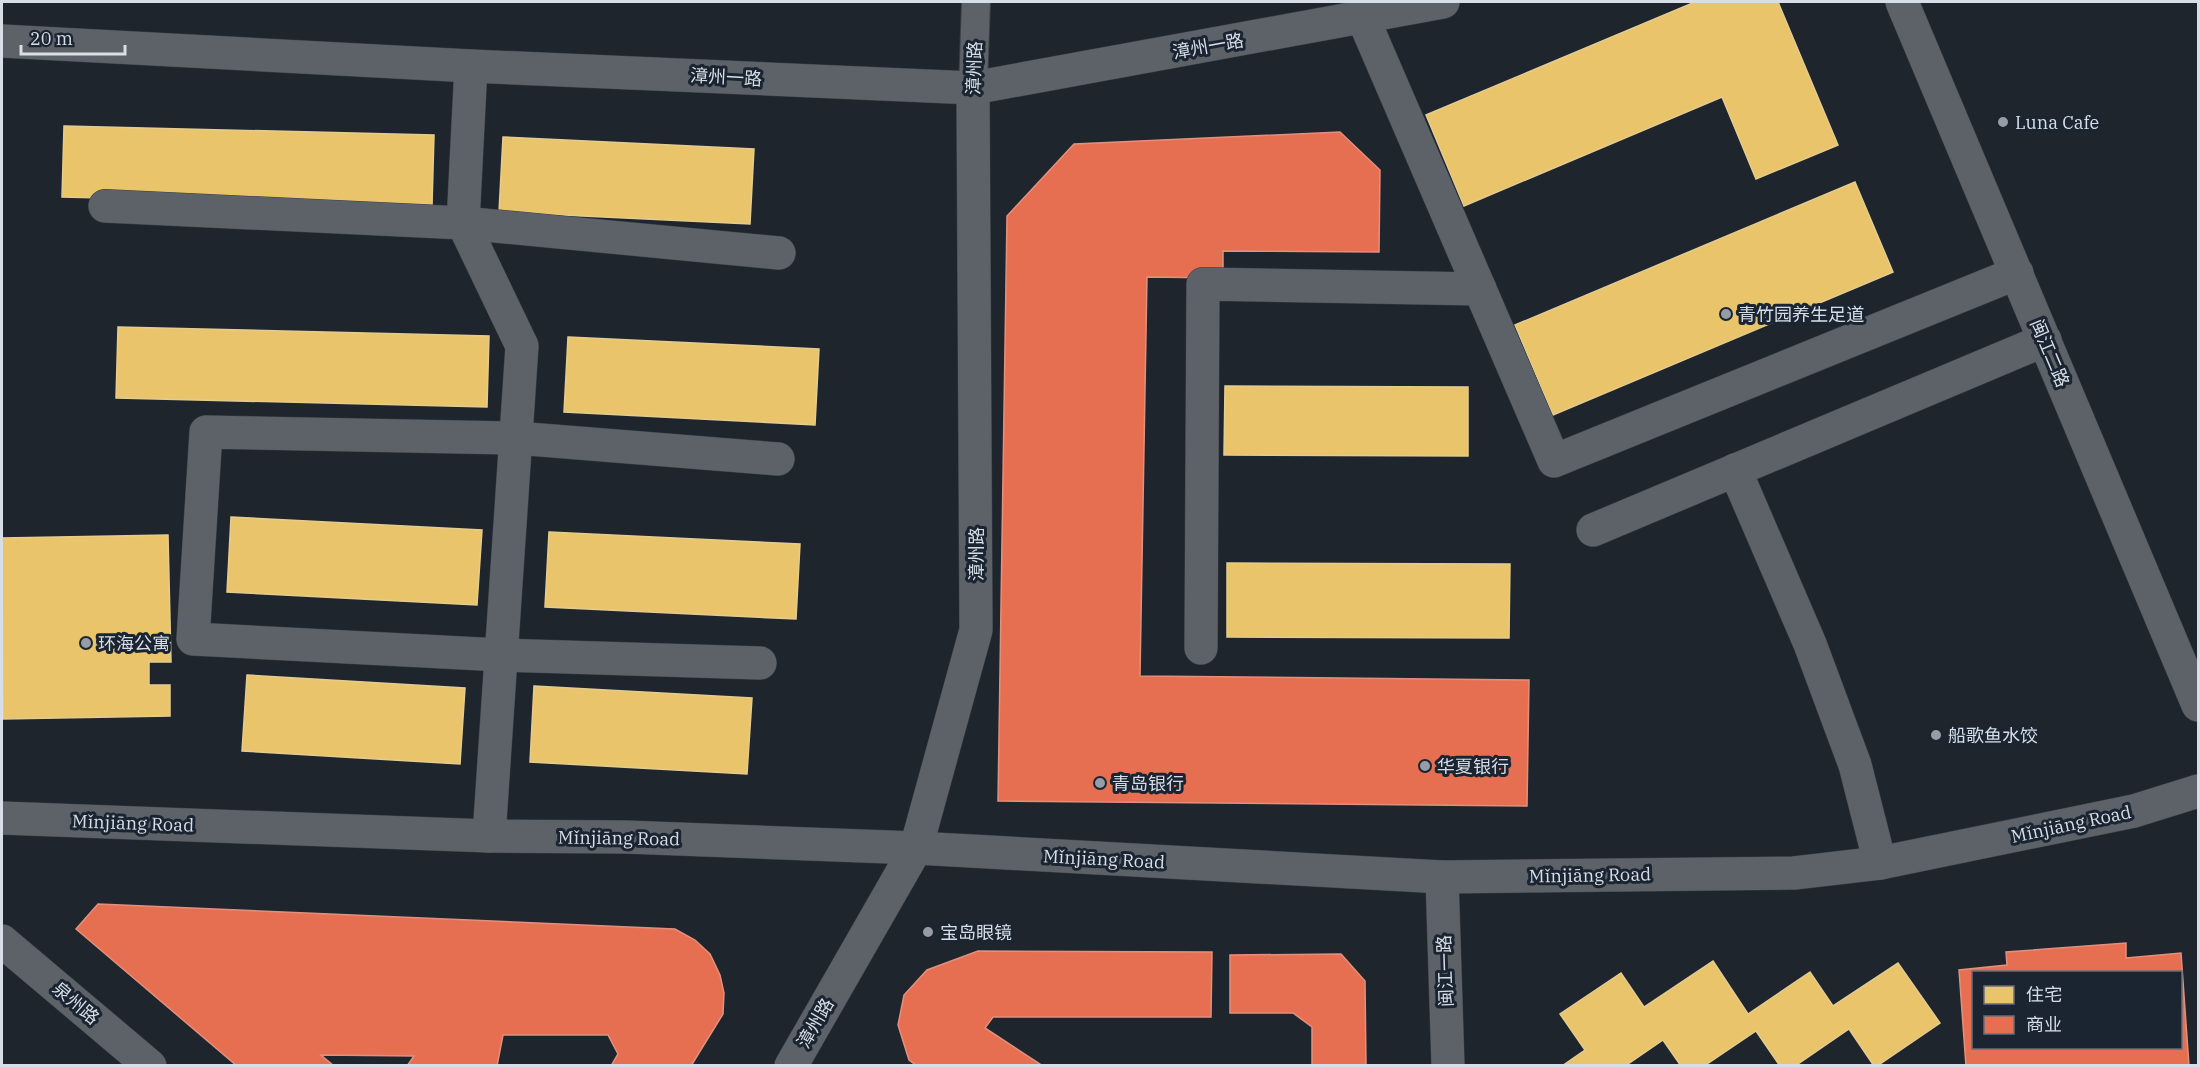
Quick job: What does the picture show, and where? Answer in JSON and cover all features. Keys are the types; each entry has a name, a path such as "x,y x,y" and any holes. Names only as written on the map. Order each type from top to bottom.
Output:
{"street":[{"name":"漳州路","path":"791,1065 916,848 976,630 973,88 976,2"},
{"name":"漳州一路","path":"2,41 471,66 973,88 1443,2"},
{"name":"闽江二路","path":"1902,2 2199,705"},
{"path":"1363,18 1554,460 2017,273"},
{"path":"471,66 463,223 522,346 489,836"},
{"path":"105,206 463,223 779,253"},
{"path":"1201,648 1203,284 1480,289"},
{"path":"1593,530 2045,340"},
{"path":"760,663 501,655 193,639 206,432 516,438 778,459"},
{"path":"1735,471 1810,644 1855,765 1880,863"},
{"name":"Mǐnjiāng Road","path":"2,819 916,848 1442,877 1794,873 1880,863 2134,811 2199,791"},
{"name":"闽江一路","path":"1442,877 1448,1065"},
{"name":"泉州路","path":"2,941 150,1065"}],"building: 住宅":[{"path":"1695,2 1778,2 1838,145 1756,179 1722,97 1464,206 1426,115"},
{"path":"64,126 434,135 432,206 62,197"},
{"path":"503,137 754,149 750,224 499,212"},
{"path":"1343,145 1345,210 1094,221 1104,447 1040,450 1030,213 1088,210 1086,157"},
{"path":"1855,182 1893,272 1553,415 1515,325"},
{"path":"118,327 489,336 487,407 116,398"},
{"path":"568,337 819,349 815,425 564,412"},
{"path":"1225,386 1468,387 1468,456 1224,455"},
{"path":"231,517 482,530 477,605 227,592"},
{"path":"549,532 800,544 796,619 545,607"},
{"path":"1109,532 1110,699 1170,698 1171,781 1039,782 1038,533"},
{"name":"环海公寓","path":"168,535 171,662 149,662 149,685 170,685 170,716 3,719 2,538"},
{"path":"1227,563 1510,564 1509,638 1227,637"},
{"path":"247,675 465,688 460,764 242,751"},
{"path":"534,686 752,698 747,774 530,762"},
{"path":"1222,706 1504,707 1504,781 1221,780"},
{"path":"1713,961 1748,1014 1810,972 1833,1006 1898,963 1940,1023 1877,1066 1874,1066 1849,1029 1795,1066 1780,1066 1756,1031 1704,1066 1681,1066 1663,1040 1625,1066 1562,1066 1585,1050 1560,1014 1621,973 1644,1007"}],"building: 商业":[{"path":"1340,132 1380,170 1379,252 1223,251 1223,278 1147,277 1140,676 1529,680 1527,806 998,801 1007,216 1074,144"},
{"path":"98,904 675,929 695,940 710,954 720,975 724,993 723,1014 691,1066 611,1066 618,1054 608,1035 503,1035 497,1066 407,1066 414,1056 321,1055 334,1066 237,1066 76,929"},
{"path":"2126,943 2126,958 2181,953 2189,1066 1966,1066 1959,970 2007,965 2006,952"},
{"path":"978,951 1212,952 1211,1017 993,1017 985,1028 1043,1066 917,1066 909,1060 898,1025 904,995 927,970"},
{"path":"1341,954 1365,981 1366,1066 1312,1066 1312,1027 1293,1013 1230,1013 1230,955"}],"place":[{"name":"Luna Cafe","path":"2003,122"},
{"name":"青竹园养生足道","path":"1726,314"},
{"name":"环海公寓","path":"86,643"},
{"name":"船歌鱼水饺","path":"1936,735"},
{"name":"华夏银行","path":"1425,766"},
{"name":"青岛银行","path":"1100,783"},
{"name":"宝岛眼镜","path":"928,932"}]}
